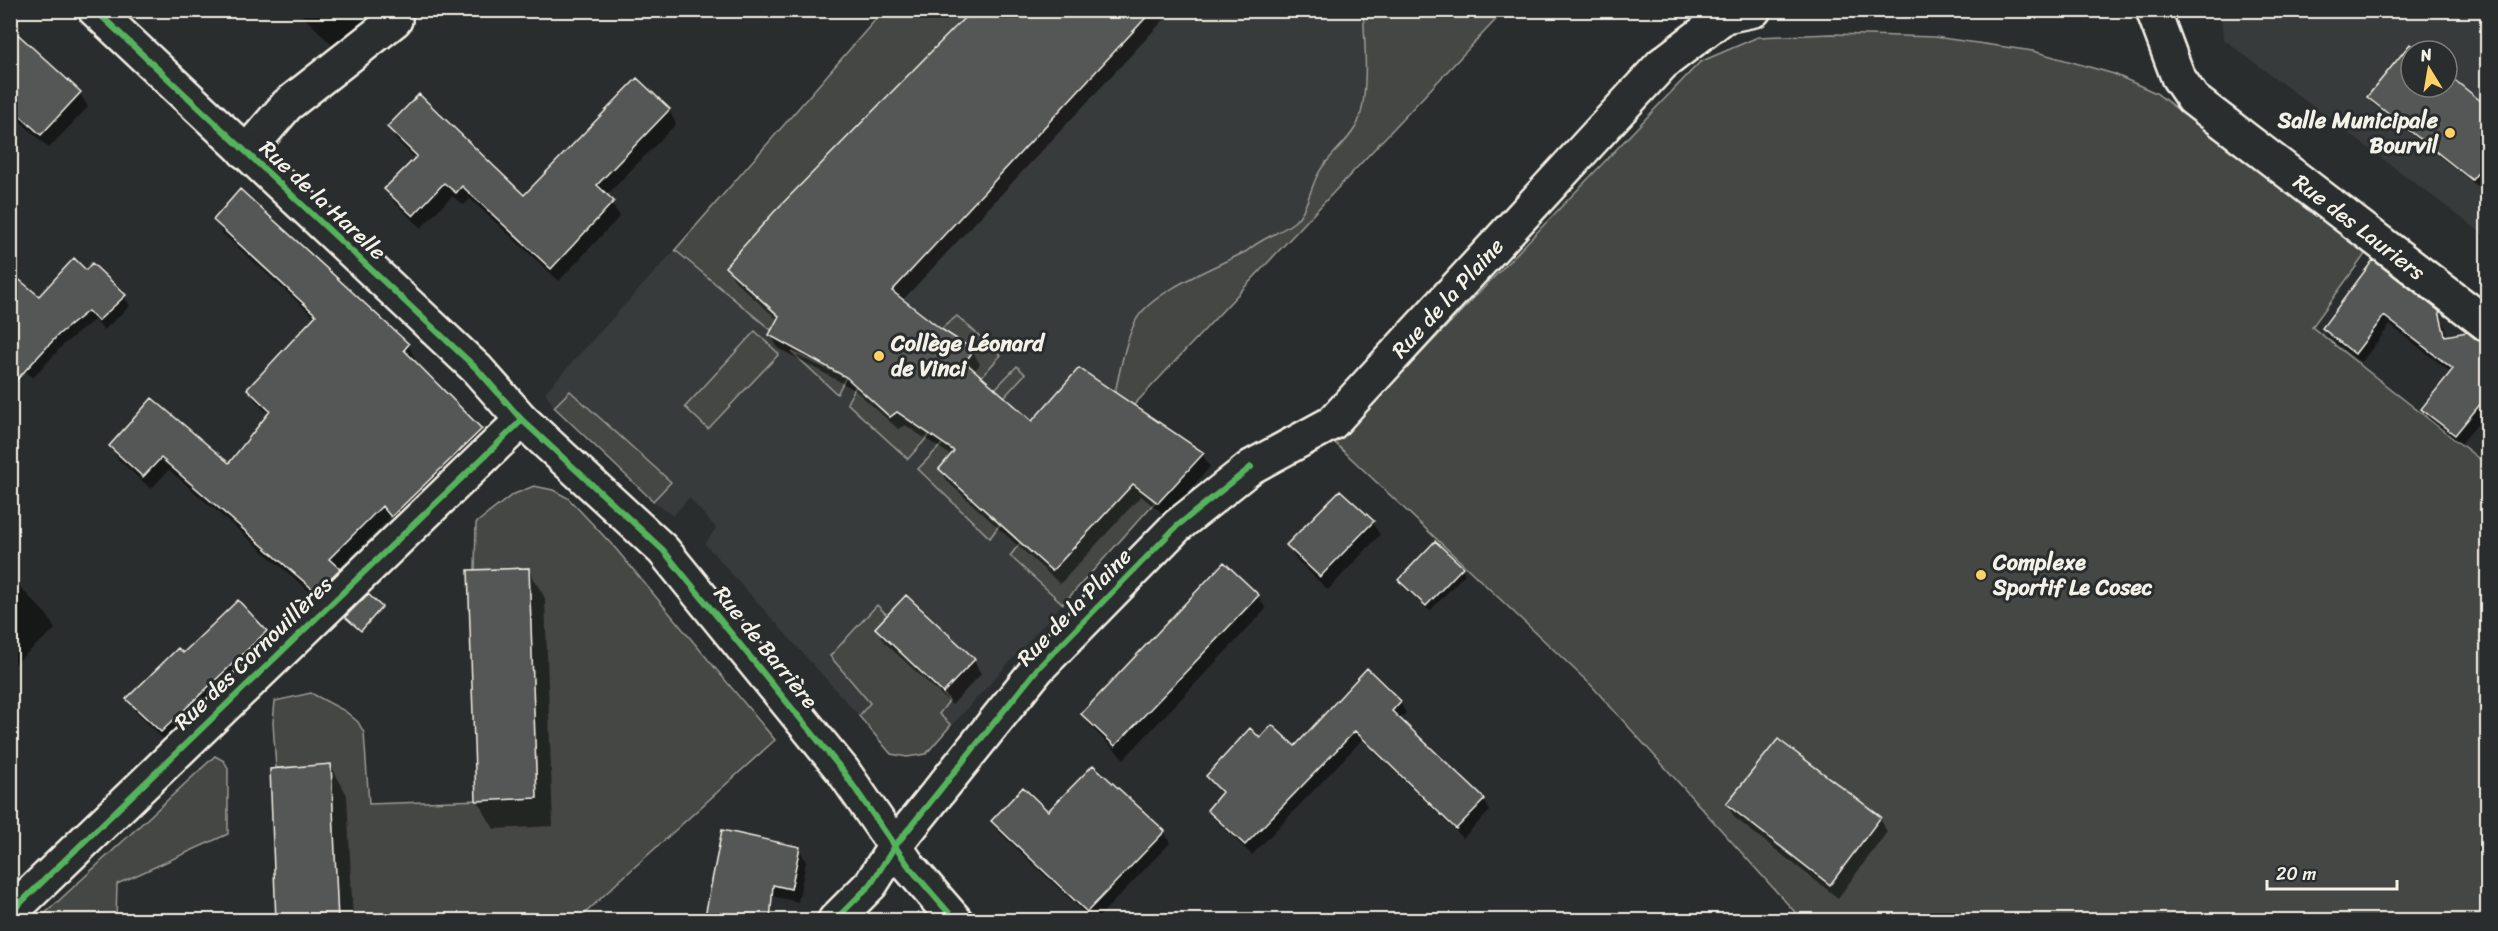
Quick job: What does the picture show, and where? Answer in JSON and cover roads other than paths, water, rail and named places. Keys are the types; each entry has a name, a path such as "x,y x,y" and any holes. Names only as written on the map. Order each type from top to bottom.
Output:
{"street":[{"name":"Rue de la Harelle","path":"95,10 477,369 522,420"},
{"name":"Rue de la Plaine","path":"835,921 871,884 895,846 1038,668 1177,526 1251,467 1332,423 1662,64 1725,16 1754,10"},
{"name":"Rue des Lauriers","path":"2152,10 2178,77 2193,99 2487,325"},
{"path":"244,151 255,142 286,105 395,20"},
{"name":"Rue de Barrière","path":"522,420 663,550 843,771 895,846 955,921"},
{"name":"Rue des Cornouillères","path":"10,913 522,420"}],"place":[{"name":"Salle Municipale Bourvil","path":"2450,133"},
{"name":"Collège Léonard de Vinci","path":"879,356"},
{"name":"Complexe Sportif Le Cosec","path":"1981,575"}]}
